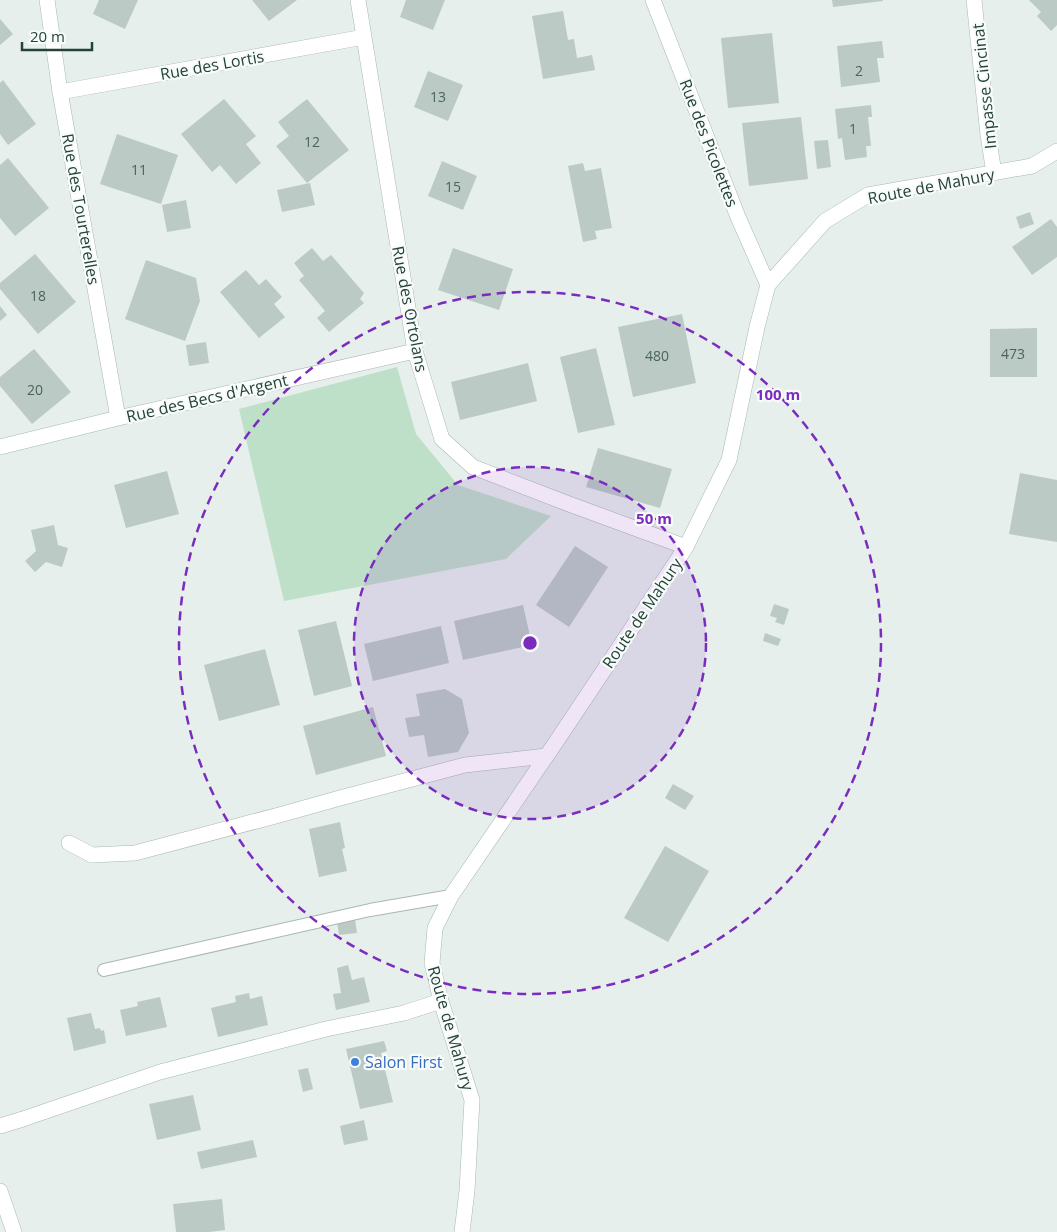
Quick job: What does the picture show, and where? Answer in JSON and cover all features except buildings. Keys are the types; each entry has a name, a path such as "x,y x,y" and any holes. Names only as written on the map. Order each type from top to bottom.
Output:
{"street":[{"name":"Rue des Tourterelles","path":"47,0 60,92 118,418"},
{"name":"Rue des Ortolans","path":"358,0 415,351 442,439 473,467 686,547"},
{"name":"Rue des Picolettes","path":"654,0 738,217 768,285"},
{"name":"Impasse Cincinat","path":"974,0 988,135 994,173"},
{"name":"Rue des Lortis","path":"60,92 364,37"},
{"name":"Route de Mahury","path":"462,1232 467,1191 472,1100 441,1001 432,963 436,928 451,896 686,547 729,460 757,327 768,285 825,221 868,195 1032,166 1057,151"},
{"name":"Rue des Becs d'Argent","path":"0,447 118,418 415,351"},
{"path":"69,843 92,855 135,854 465,765 546,756"},
{"path":"0,1126 160,1072 326,1029 404,1013 441,1001"},
{"path":"0,1191 14,1232"}],"lane":[{"path":"104,970 370,910 451,896"}],"green space":[{"path":"397,367 416,434 458,485 551,516 506,559 284,601 239,409"}],"place":[{"name":"Salon First","path":"355,1062"}]}
